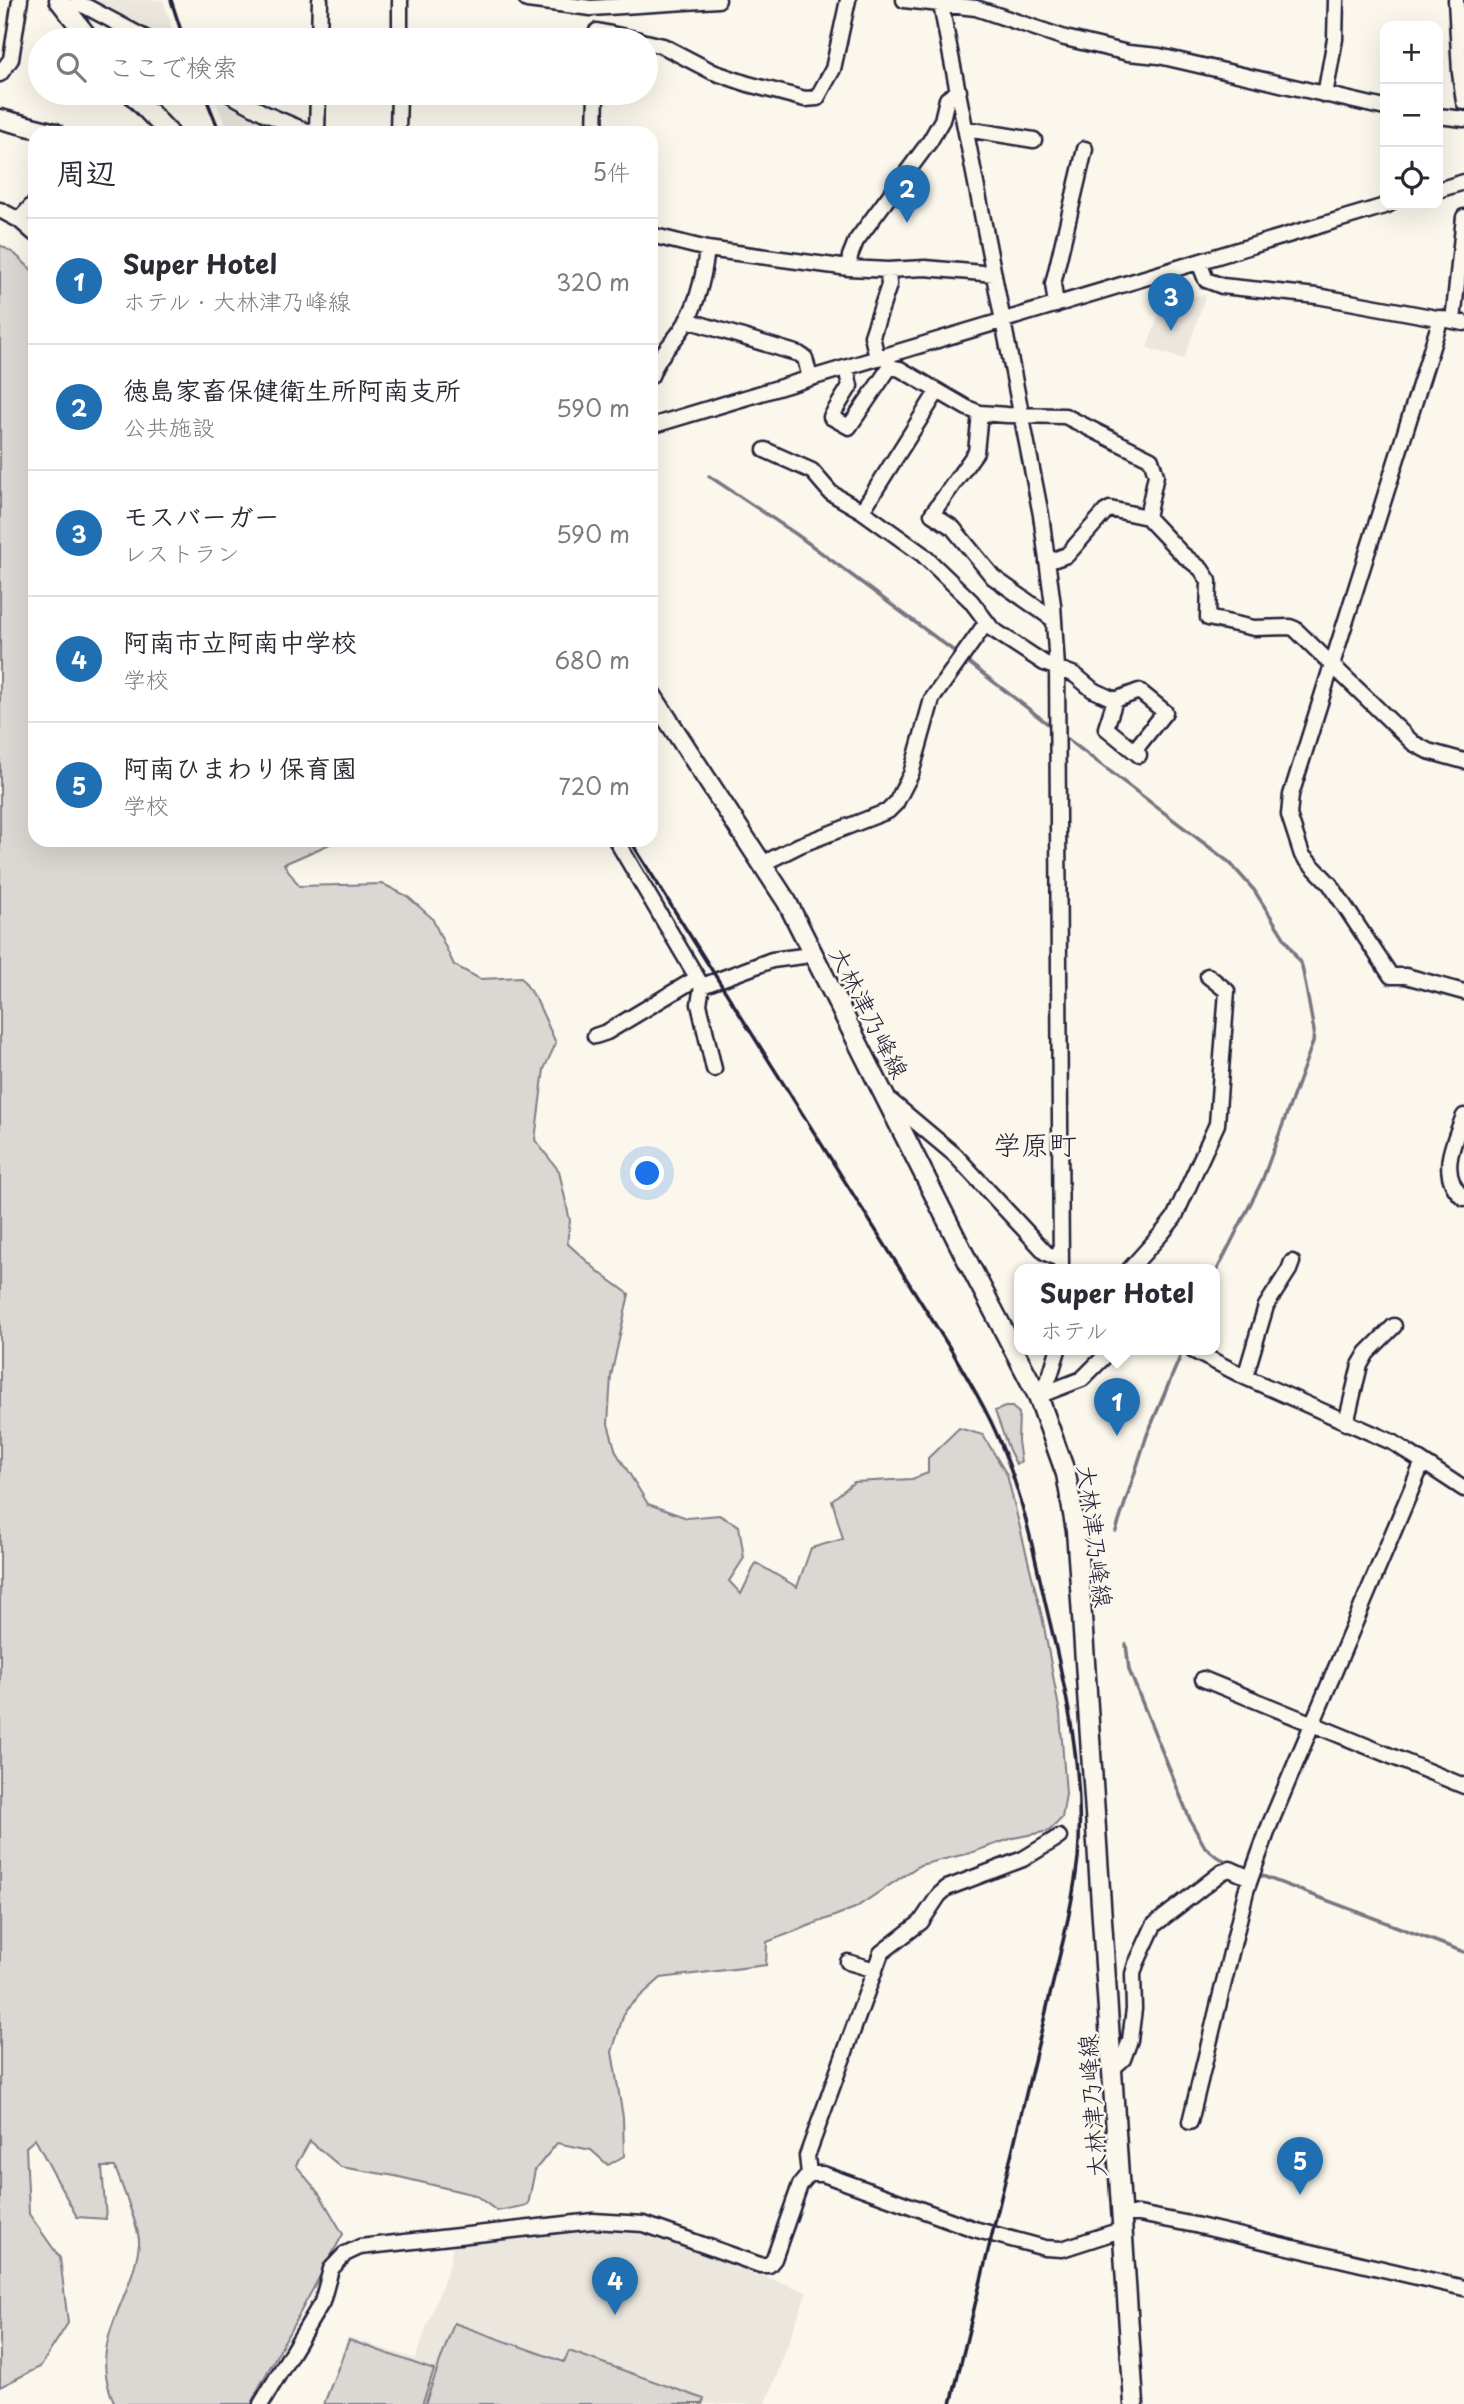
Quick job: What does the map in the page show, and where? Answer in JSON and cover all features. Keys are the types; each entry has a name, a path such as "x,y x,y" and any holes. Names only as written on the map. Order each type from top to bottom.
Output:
{"main road":[{"path":"62,5 80,28"},
{"path":"142,105 162,126"},
{"path":"0,119 28,126"},
{"name":"大林津乃峰線","path":"658,705 787,902 1014,1349"},
{"name":"大林津乃峰線","path":"1017,1355 1038,1396 1066,1474 1076,1531 1134,2404"}],"street":[{"path":"0,75 11,60 20,0"},
{"path":"319,28 320,0"},
{"path":"400,0 400,28"},
{"path":"527,0 593,5 718,0"},
{"path":"658,45 713,72 748,84 805,99 817,97 833,69 848,0"},
{"path":"904,0 977,4 1065,38 1159,56 1380,107"},
{"path":"1325,96 1335,39 1336,0"},
{"path":"1456,0 1464,102"},
{"path":"941,2 1041,515 1054,620 1057,668 1061,1264"},
{"path":"62,5 79,4 126,28"},
{"path":"593,5 596,28"},
{"path":"849,268 856,241 930,141 942,120 947,99 959,91"},
{"path":"249,105 294,126"},
{"path":"317,126 318,105"},
{"path":"398,126 399,105"},
{"path":"596,105 596,126"},
{"path":"1443,117 1464,119"},
{"path":"966,129 1034,140"},
{"path":"1056,305 1053,284 1085,149"},
{"path":"1443,189 1463,186"},
{"path":"658,424 810,378 884,360 1380,207"},
{"path":"0,210 28,228"},
{"path":"19,220 28,210"},
{"path":"1464,217 1452,321 1330,663 1290,794 1289,815 1302,855 1330,884 1391,976 1406,976 1464,992"},
{"path":"658,237 707,249 849,268 925,268 994,274"},
{"path":"658,358 687,320 705,266 707,249"},
{"path":"1199,262 1206,280 1222,286 1317,296 1452,321"},
{"path":"888,270 889,285 872,336 884,360 937,392 980,413 1065,416 1152,459 1156,475 1147,517"},
{"path":"687,320 799,354 805,358 810,378"},
{"path":"846,368 850,386 831,417 849,427 884,360"},
{"path":"862,511 937,392"},
{"path":"980,413 976,452 932,514 953,528 993,577 1054,620"},
{"path":"765,450 812,471 831,493 862,511 922,554 971,601 992,629 1044,663 1075,676 1093,690 1115,699 1139,691 1165,712 1137,754 1107,728 1115,699"},
{"path":"1048,562 1067,555 1110,509 1147,517 1182,554 1201,569 1209,581 1208,618 1254,628 1295,629 1413,743 1427,751 1464,761"},
{"path":"762,864 800,845 888,811 895,803 916,761 932,699 986,623"},
{"path":"619,847 700,982 699,1004 714,1069"},
{"path":"595,1036 700,982 772,960 803,957 812,952"},
{"path":"1135,1264 1174,1217 1217,1124 1227,991 1208,976"},
{"path":"885,1096 955,1155 1046,1253 1060,1264"},
{"path":"1464,1116 1450,1148 1449,1161 1450,1180 1454,1190 1464,1198"},
{"path":"1245,1377 1266,1306 1292,1262"},
{"path":"1346,1423 1360,1365 1367,1353 1394,1326"},
{"path":"1038,1396 1050,1376 1057,1355"},
{"path":"1038,1396 1082,1379 1106,1355"},
{"path":"1202,1355 1394,1443 1422,1464 1464,1489"},
{"path":"1190,2122 1252,1874 1422,1464"},
{"path":"1203,1679 1464,1786"},
{"path":"261,2404 323,2302 331,2269 345,2254 360,2247 593,2221 644,2224 760,2265 769,2265 774,2259 800,2185 809,2174 807,2156 881,1953 921,1922 939,1895 947,1888 1023,1858 1059,1836"},
{"path":"1113,2068 1123,2059 1130,2040 1134,2009 1133,1974 1154,1925 1222,1872 1230,1869 1252,1874"},
{"path":"848,1962 874,1970"},
{"path":"809,2174 823,2174 974,2229 1045,2248 1062,2249 1139,2214 1464,2288"}],"shaded area":[{"path":"80,0 163,0 172,28 134,28"},
{"path":"217,105 241,105 284,126 226,126"},
{"path":"0,245 28,266 28,847 323,847 284,864 299,886 383,884 407,896 432,918 454,965 480,979 521,977 537,1001 556,1043 544,1069 535,1140 559,1171 570,1221 567,1243 600,1273 629,1294 611,1376 608,1424 616,1452 648,1504 687,1518 719,1515 739,1526 744,1558 729,1581 741,1594 756,1563 797,1587 811,1548 843,1539 832,1500 854,1482 912,1479 928,1473 928,1458 959,1428 983,1435 1007,1475 1043,1621 1060,1714 1066,1794 1062,1818 1049,1831 1013,1838 970,1853 920,1865 855,1908 767,1942 766,1965 661,1978 625,2010 612,2052 623,2117 624,2156 608,2165 591,2150 557,2143 535,2170 528,2205 497,2211 475,2195 395,2176 341,2167 310,2141 296,2165 320,2195 343,2234 256,2393 255,2404 115,2404 107,2382 105,2362 113,2323 135,2265 139,2238 134,2218 115,2167 102,2167 106,2219 77,2217 35,2139 26,2147 29,2214 60,2258 68,2323 40,2367 0,2387"},
{"path":"1206,295 1184,359 1147,348 1165,298"},
{"path":"1012,1407 1019,1413 1018,1441 1021,1463 1016,1464 1009,1450 995,1411"},
{"path":"603,2228 630,2230 663,2238 807,2292 766,2404 322,2404 348,2337 415,2359 451,2260 453,2242"},
{"path":"454,2323 564,2362 569,2351 704,2399 702,2404 425,2404"},
{"path":"349,2340 434,2370 422,2404 324,2404"}],"waterway":[{"path":"709,476 796,534 958,654"},
{"path":"964,659 1052,727"},
{"path":"1061,734 1230,863 1254,890 1302,966 1314,1031 1313,1042 1262,1181 1220,1264"},
{"path":"1116,1531 1147,1435 1181,1355"},
{"path":"1126,1644 1129,1670 1191,1822 1205,1847 1217,1857 1231,1863"},
{"path":"1257,1874 1464,1952"}],"railway":[{"path":"171,0 180,28"},
{"path":"209,105 217,126"},
{"path":"634,847 953,1353 987,1414 1004,1452 1023,1509 1060,1668 1072,1731 1079,1794 1078,1858 1064,1937 951,2404"}],"place":[{"name":"徳島家畜保健衛生所阿南支所","path":"907,223"},
{"name":"モスバーガー","path":"1171,331"},
{"name":"Super Hotel","path":"1117,1436"},
{"name":"阿南ひまわり保育園","path":"1300,2195"},
{"name":"阿南市立阿南中学校","path":"615,2315"}],"district":[{"name":"学原町","path":"1035,1143"}]}
